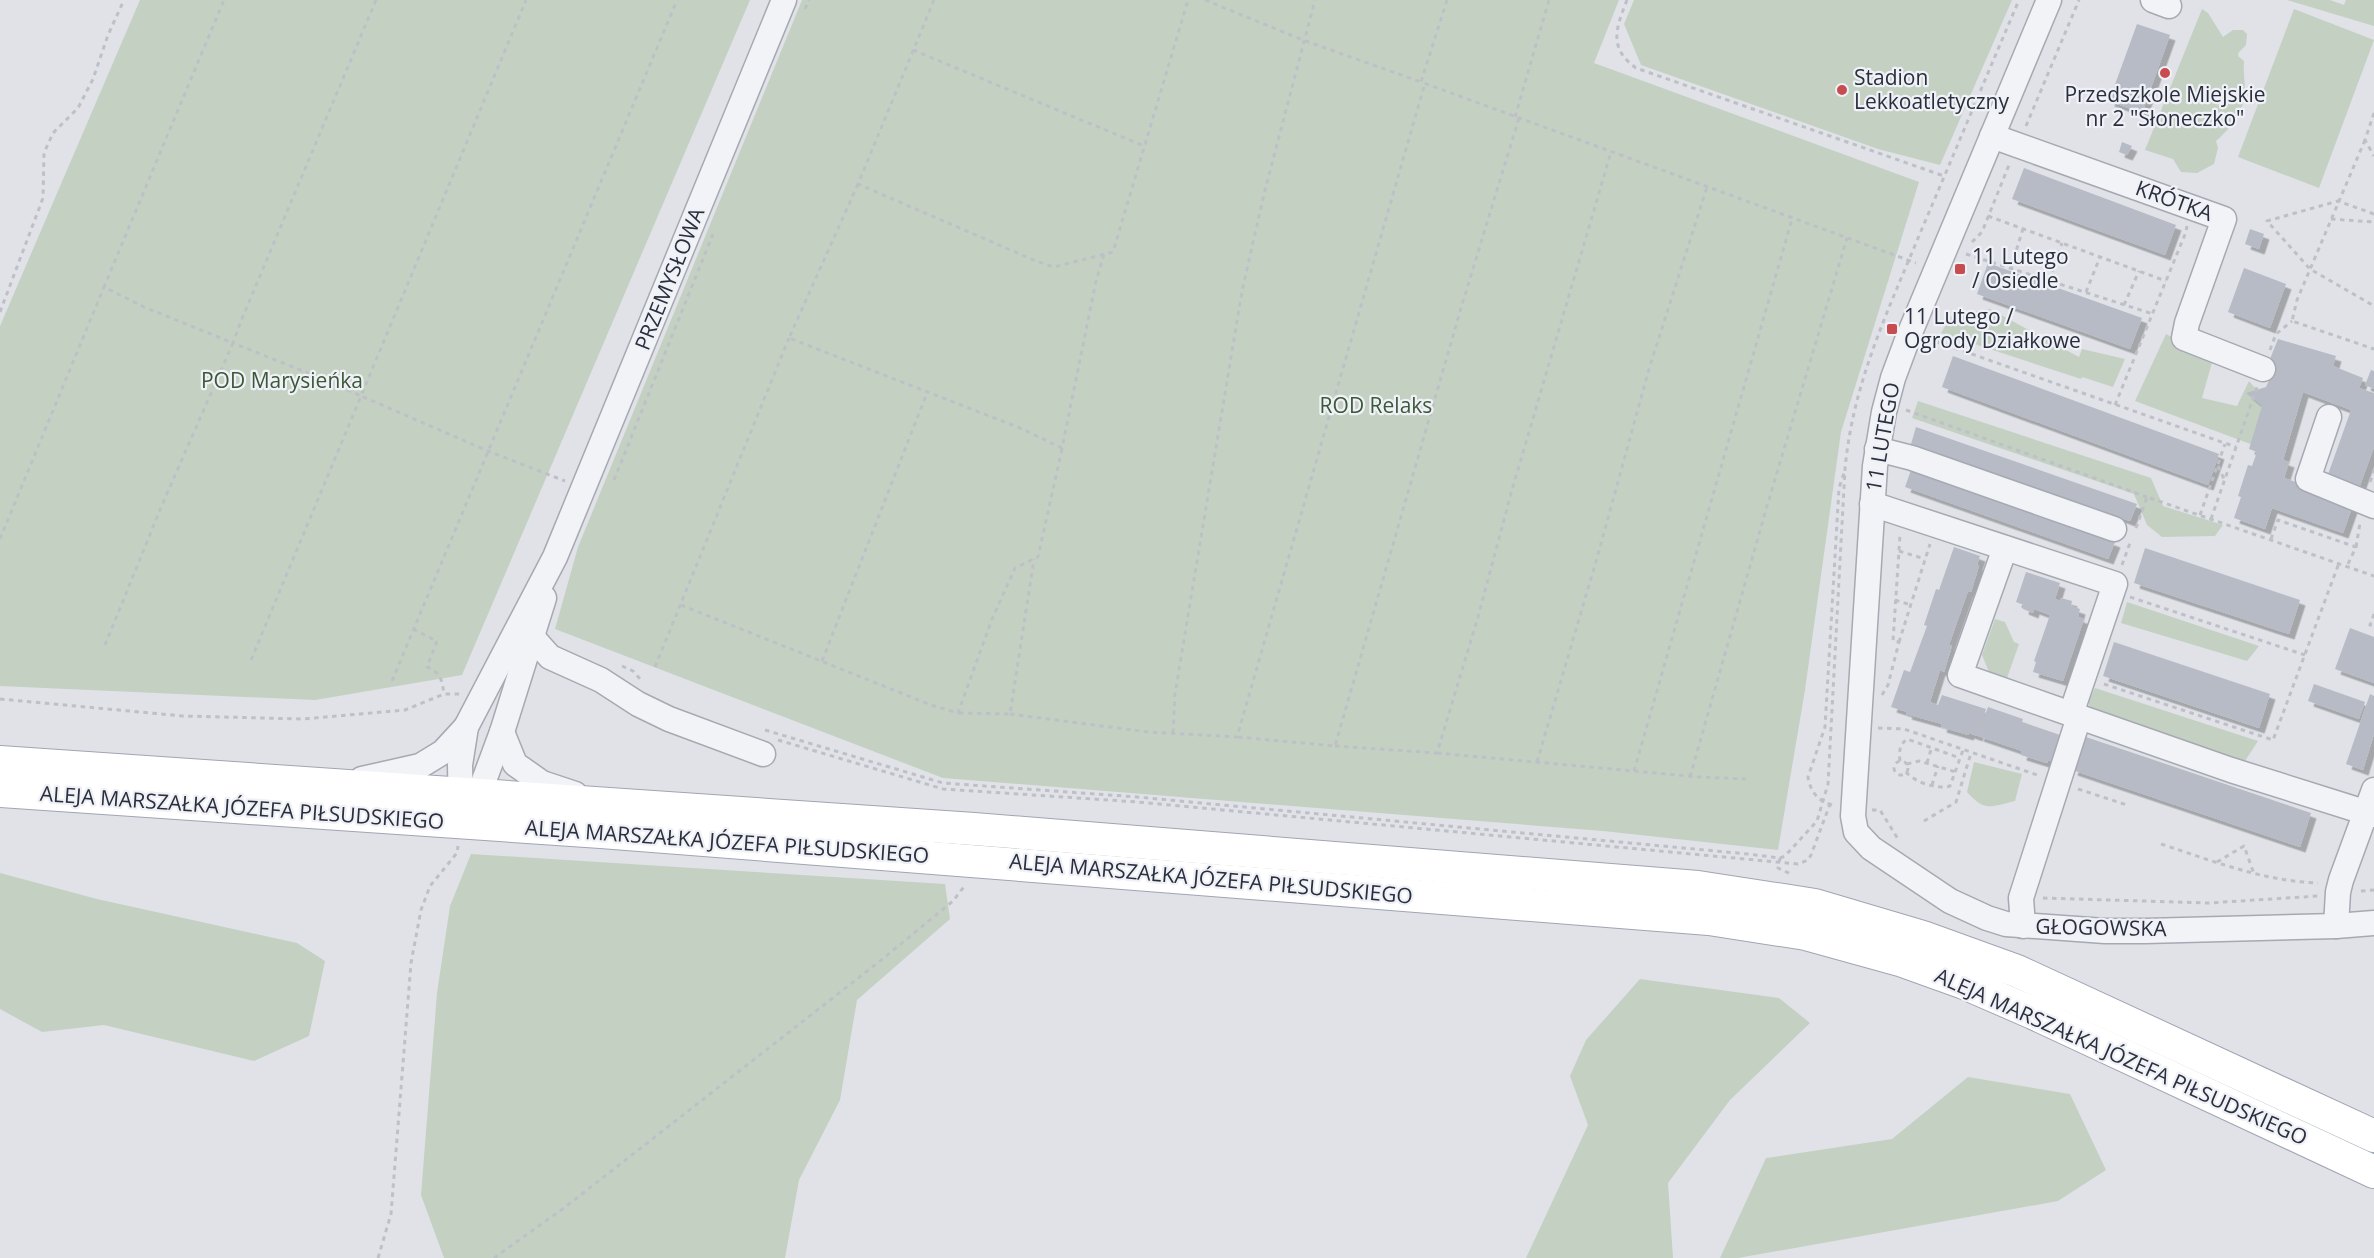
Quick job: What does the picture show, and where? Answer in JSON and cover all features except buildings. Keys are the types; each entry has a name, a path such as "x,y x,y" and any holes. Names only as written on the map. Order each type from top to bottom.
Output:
{"main road":[{"name":"ALEJA MARSZAŁKA JÓZEFA PIŁSUDSKIEGO","path":"0,762 334,784 467,804 601,832 969,859 1709,919 1806,934 1900,960 1964,983 2374,1172"},
{"name":"ALEJA MARSZAŁKA JÓZEFA PIŁSUDSKIEGO","path":"0,791 467,804 604,803 974,829 1686,886 1815,905 1923,937 2017,971 2374,1136"}],"street":[{"name":"11 LUTEGO","path":"1856,832 1851,807 1880,507 1877,449 1893,378 1935,270 2049,0"},
{"name":"PRZEMYSŁOWA","path":"467,804 502,732 524,634 555,558 794,5"},
{"name":"KRÓTKA","path":"1992,136 2224,219 2187,323 2184,338 2263,369"},
{"path":"2329,417 2308,479 2368,504"},
{"path":"1877,449 1912,458 2127,533"},
{"path":"1880,507 2114,587 2084,677 2058,782 2021,898 2023,926"},
{"path":"2005,548 1960,675 2231,770 2371,806 2333,882 2338,892 2336,926"},
{"name":"PRZEMYSŁOWA","path":"467,804 460,765 466,727 524,634"},
{"path":"524,634 550,657 602,680 638,704 669,719 768,746"},
{"path":"334,784 420,766 443,752 466,727"},
{"path":"502,732 515,764 526,773 542,783 604,803"},
{"name":"GŁOGOWSKA","path":"1856,832 1865,844 1950,901 1987,918 2023,926 2145,931 2374,923"}],"path":[{"path":"0,312 43,198 44,153 53,134 78,108 93,79 108,35 124,0"},
{"path":"0,539 224,0"},
{"path":"105,645 376,0"},
{"path":"251,660 526,0"},
{"path":"392,681 677,0"},
{"path":"794,5 809,0"},
{"path":"655,667 789,338 858,184 934,0"},
{"path":"858,184 1054,267 1113,252 1188,0"},
{"path":"1204,0 1303,40 1935,270"},
{"path":"1173,733 1175,694 1242,291 1303,40 1315,0"},
{"path":"1237,737 1447,0"},
{"path":"1335,746 1549,0"},
{"path":"1627,0 1616,37 1620,52 1636,68 1944,176"},
{"path":"756,728 943,783 1231,806 1780,858 1785,856 1817,821 1828,784 1845,469 1850,426 1864,369 2019,0"},
{"path":"913,50 1144,146"},
{"path":"2211,519 2276,334 2292,321 2297,300 2365,140 2374,112"},
{"path":"2365,140 2373,150 2374,156"},
{"path":"1437,753 1611,152"},
{"path":"1537,762 1649,369 1707,187"},
{"path":"2374,214 2338,201 2267,221 2310,269 2374,306"},
{"path":"1988,216 2166,281"},
{"path":"1634,771 1792,219"},
{"path":"2331,219 2374,222"},
{"path":"2115,405 2186,232 2187,220"},
{"path":"614,480 714,229"},
{"path":"2011,268 2023,229"},
{"path":"1690,777 1767,506 1847,238"},
{"path":"2049,280 2062,243"},
{"path":"1962,252 2153,314"},
{"path":"958,713 992,619 1015,568 1038,557 1094,291 1104,254"},
{"path":"2086,292 2100,257"},
{"path":"2124,305 2139,271"},
{"path":"104,287 144,307 318,377 488,451 584,489"},
{"path":"2292,321 2374,349"},
{"path":"789,338 1020,428 1062,448"},
{"path":"1923,338 2236,447"},
{"path":"822,661 927,393"},
{"path":"1899,407 2374,576"},
{"path":"2200,515 2225,444"},
{"path":"2218,464 2224,480"},
{"path":"1845,469 1839,488 1825,727 1808,777 1813,791 1824,802 1880,810 1902,846"},
{"path":"2147,496 2127,533 2114,587 2305,655"},
{"path":"1880,507 1900,527 1893,641 1899,642"},
{"path":"2271,539 2278,520 2356,547 2347,566"},
{"path":"1879,700 1888,685 1899,642 1936,525"},
{"path":"1899,552 1925,559"},
{"path":"1010,714 1035,558"},
{"path":"2084,677 2273,740 2340,563"},
{"path":"1895,600 1911,605"},
{"path":"681,605 931,705 958,713 1010,714 1148,732 1437,753 1690,777 1746,779"},
{"path":"2374,614 2370,625 2374,626"},
{"path":"0,699 183,716 303,719 405,710 444,694 442,679 436,671 428,667 437,641 413,629"},
{"path":"613,663 633,671 644,683"},
{"path":"1873,727 1904,729 2127,805"},
{"path":"1900,761 1899,752 1902,742 1907,739 1960,758"},
{"path":"768,746 943,789 1138,802 1779,863 1798,864 1808,860 1851,807"},
{"path":"1927,763 1932,747"},
{"path":"1907,764 1906,772 1910,778 1943,789 1950,786 1963,750"},
{"path":"1924,821 1956,802 1971,753"},
{"path":"1900,761 1907,764 1919,760 1956,772"},
{"path":"1900,761 1895,764 1894,770 1900,775 1906,772"},
{"path":"1932,785 1938,766"},
{"path":"378,1258 391,1214 411,963 421,910 430,886 457,853 467,804"},
{"path":"2161,844 2254,874 2288,882 2333,882 2358,886 2358,891 2374,890"},
{"path":"2217,862 2244,846 2254,874"},
{"path":"1780,858 1778,868 1802,879"},
{"path":"494,1258 564,1208 871,969 953,901 969,880 969,859"},
{"path":"2021,898 2209,903 2321,896 2333,882"}],"green space":[{"name":"POD Marysieńka","path":"140,0 750,0 462,675 315,700 0,686 0,326"},
{"name":"ROD Relaks","path":"802,0 1619,0 1594,63 1919,182 1841,432 1805,690 1778,850 1603,831 943,778 555,629 578,547"},
{"name":"Stadion Lekkoatletyczny","path":"1634,0 2012,0 1940,165 1878,149 1641,65 1624,24"},
{"path":"2287,0 2330,0 2344,5 2346,0 2374,0 2374,26"},
{"path":"2202,9 2208,13 2223,37 2233,30 2243,30 2247,34 2246,45 2238,56 2244,61 2245,91 2236,119 2216,141 2218,148 2214,164 2197,173 2181,172 2173,159 2145,150"},
{"path":"2294,9 2374,40 2319,188 2238,157"},
{"path":"1990,309 2079,357 2082,349 2125,359 2113,387 2082,377 2081,379 1941,333 1951,316"},
{"path":"2166,334 2213,359 2202,398 2237,406 2249,381 2266,401 2253,445 2135,401"},
{"path":"1918,401 2151,478 2163,506 2223,525 2215,536 2162,537 2147,525 2134,494 1912,418"},
{"path":"2127,602 2259,646 2247,661 2121,623"},
{"path":"1995,619 2005,622 2014,642 2019,644 2007,678 1989,672 1982,655"},
{"path":"2095,688 2258,741 2243,764 2089,712 2089,701"},
{"path":"1974,762 2022,774 2015,801 1988,806 1973,798 1967,792"},
{"path":"471,854 945,884 950,919 857,1000 840,1100 799,1180 785,1258 444,1258 421,1195 437,993 450,906"},
{"path":"0,873 97,899 297,943 325,961 309,1036 254,1061 104,1025 42,1032 0,1009"},
{"path":"1640,979 1779,998 1810,1023 1730,1100 1668,1183 1673,1258 1526,1258 1588,1125 1570,1076 1586,1040"},
{"path":"1968,1077 2070,1094 2106,1170 2058,1201 1738,1258 1720,1258 1766,1158 1892,1139"}],"place":[{"name":"Przedszkole Miejskie nr 2 \"Słoneczko\"","path":"2165,73"},
{"name":"Stadion Lekkoatletyczny","path":"1842,90"},
{"name":"11 Lutego / Osiedle","path":"1960,269"},
{"name":"11 Lutego / Ogrody Działkowe","path":"1892,329"}]}
